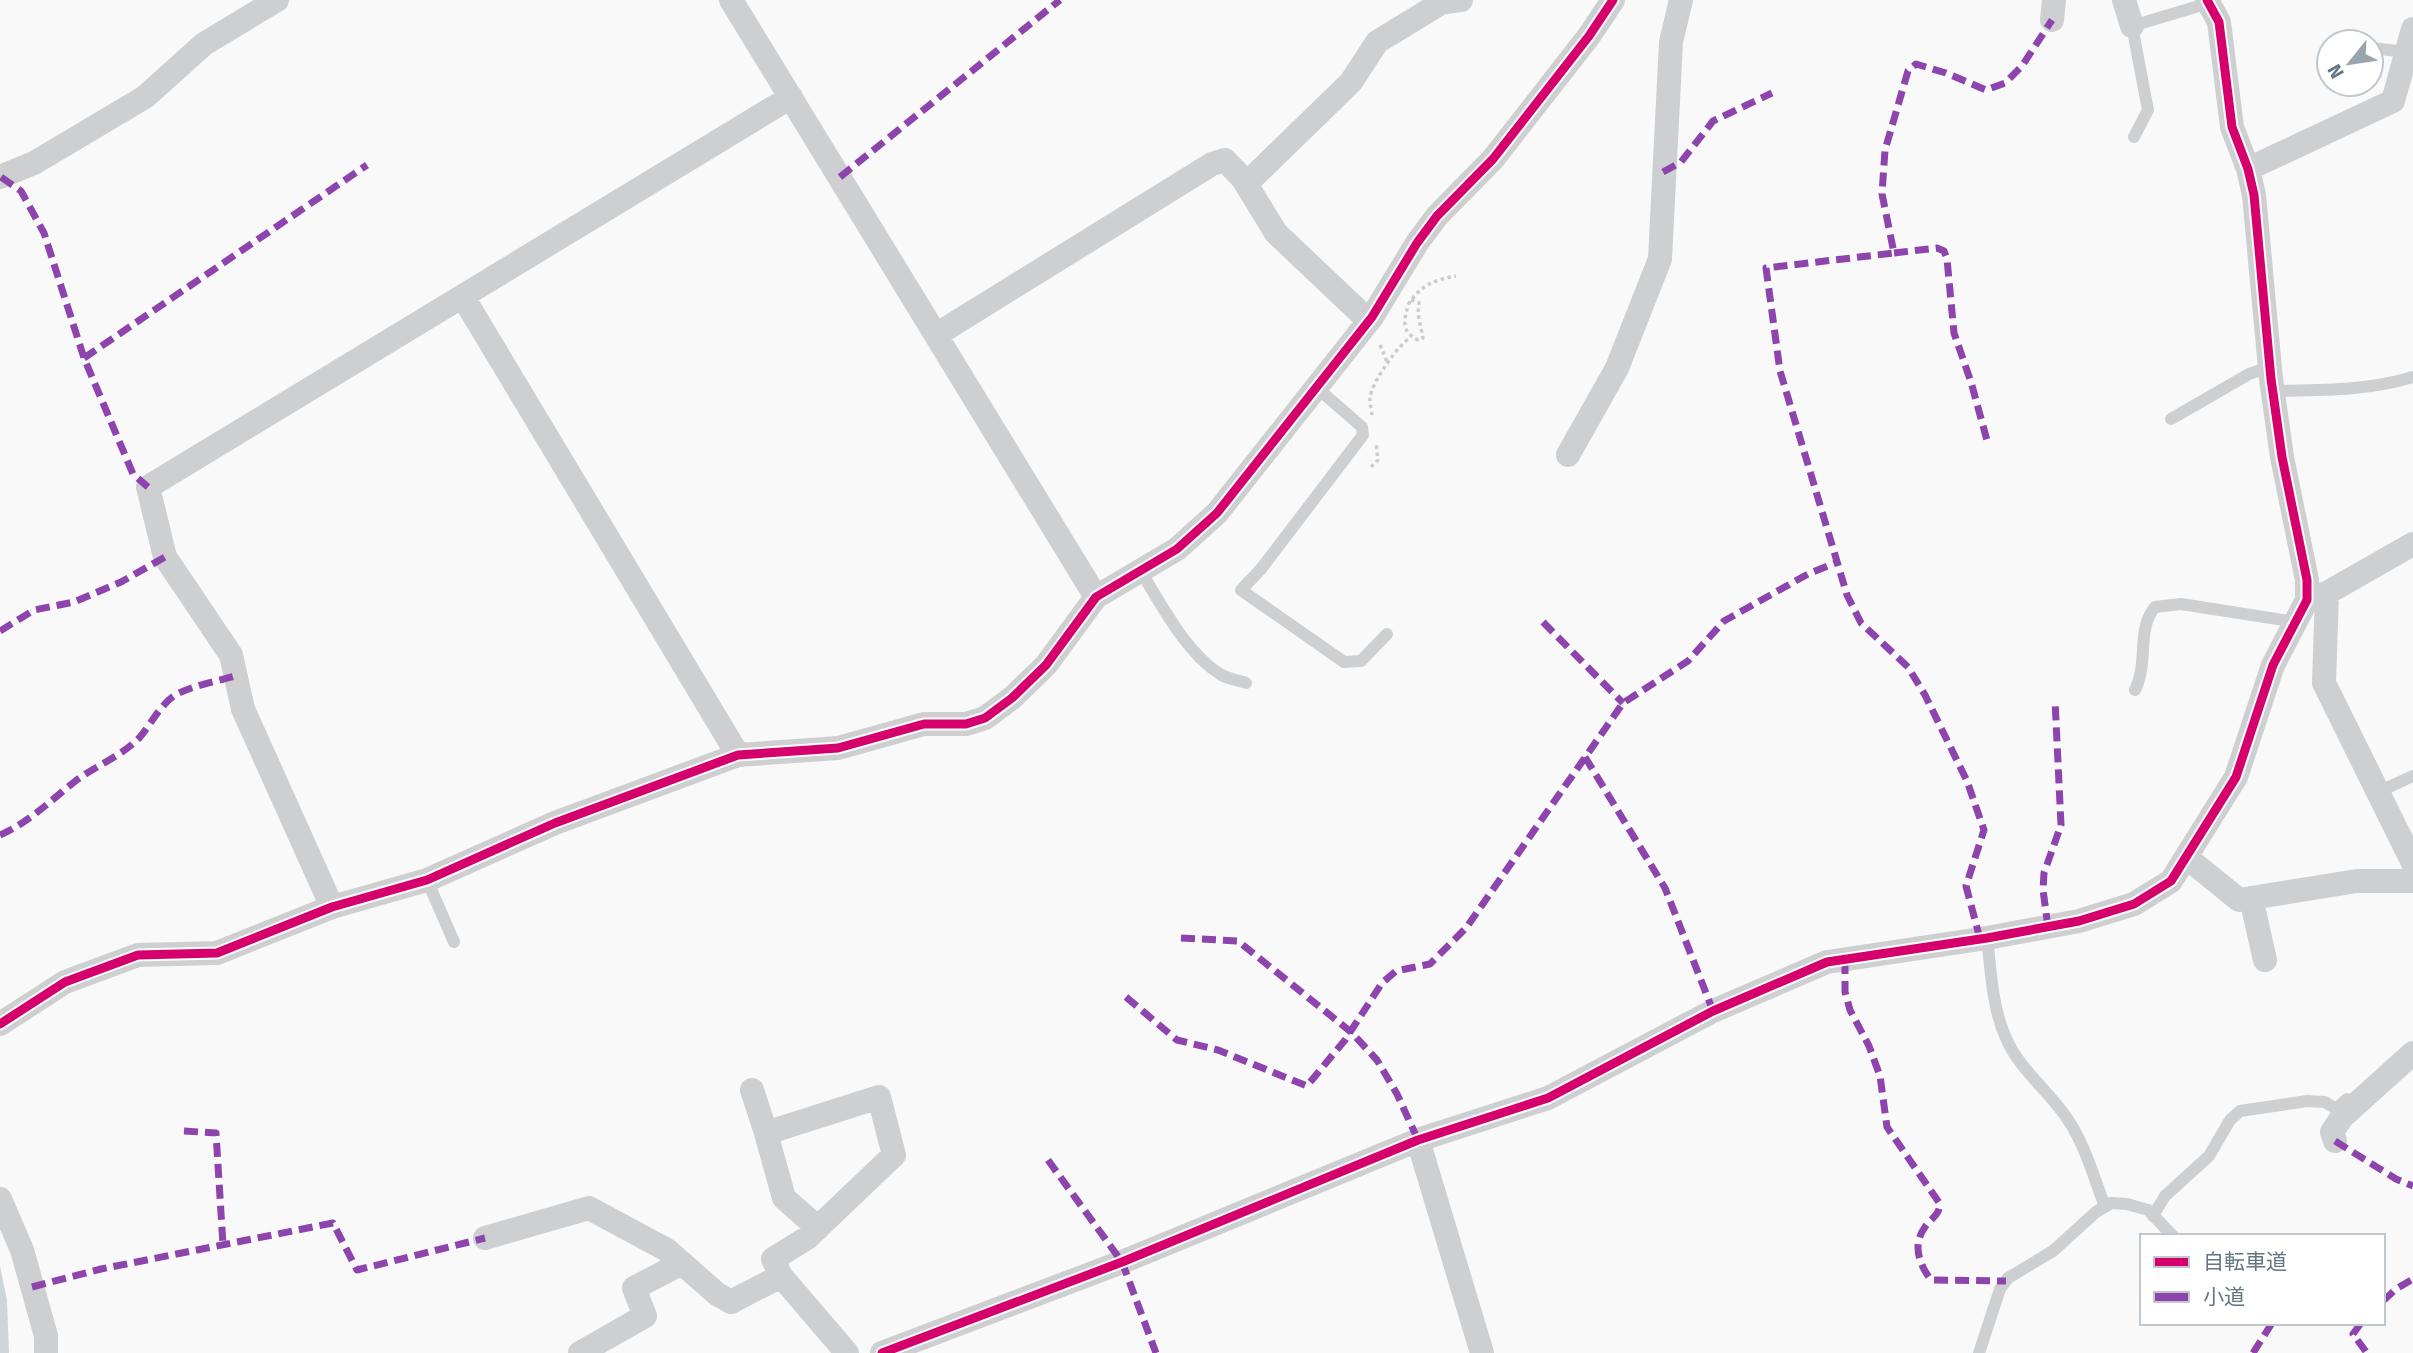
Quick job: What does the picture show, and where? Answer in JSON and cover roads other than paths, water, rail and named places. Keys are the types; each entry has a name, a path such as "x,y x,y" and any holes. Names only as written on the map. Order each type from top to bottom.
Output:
{"street":[{"path":"0,176 34,163 145,97 204,44 277,0"},
{"path":"731,0 1096,597"},
{"path":"1246,184 1351,82 1377,42 1441,4 1461,0"},
{"path":"0,1024 65,982 138,955 217,953 332,907 427,880 555,823 737,754 838,748 924,724 965,724 985,718 1012,698 1046,665 1096,597 1177,549 1217,513 1369,321 1417,243 1437,216 1493,159 1589,36 1613,0"},
{"path":"1568,454 1617,368 1660,259 1671,42 1681,0"},
{"path":"2124,0 2132,26"},
{"path":"2208,1 2219,22 2232,127 2248,169 2254,195 2271,379 2282,457 2307,580 2317,596 2324,683 2413,863"},
{"path":"2248,169 2393,101 2413,29"},
{"path":"332,907 243,709 231,655 165,557 148,487 792,97"},
{"path":"936,335 1212,164 1225,160 1246,184 1276,233 1369,321"},
{"path":"463,297 737,754"},
{"path":"882,1353 1122,1262 1418,1140 1548,1098 1713,1012 1827,962 1987,938 2079,920 2134,904 2171,881 2236,777 2273,665 2295,622 2317,596 2413,544"},
{"path":"2186,857 2239,900 2357,881 2413,881"},
{"path":"2251,898 2265,960"},
{"path":"2335,1141 2332,1132 2342,1117 2413,1053"},
{"path":"752,1090 784,1198 818,1228"},
{"path":"766,1133 879,1097 894,1155 807,1238 773,1259 781,1276 847,1353"},
{"path":"1418,1140 1482,1353"},
{"path":"0,1199 22,1250 47,1336 46,1353"},
{"path":"485,1238 589,1208 667,1250 731,1303 781,1276"},
{"path":"578,1349 645,1316 634,1288 682,1263"}],"lane":[{"path":"2134,137 2148,110 2132,26 2208,1"},
{"path":"2385,50 2406,52"},
{"path":"2171,419 2249,374 2343,390 2389,384 2413,377"},
{"path":"1316,387 1362,426 1363,435 1261,569 1241,590 1344,662 1362,661 1387,634"},
{"path":"1140,570 1173,623 1197,655 1221,675 1246,683"},
{"path":"2135,690 2141,677 2146,618 2155,607 2181,604 2295,622"},
{"path":"2378,792 2413,776"},
{"path":"427,880 454,942"},
{"path":"1987,938 1996,1009 2006,1040 2064,1114 2080,1139 2105,1207"},
{"path":"2153,1216 2165,1196 2209,1156 2230,1120 2240,1111 2307,1101 2325,1102 2336,1109 2413,1040"},
{"path":"1979,1353 2000,1290 2008,1278 2053,1251 2096,1212 2111,1203 2148,1210 2171,1234"}]}
